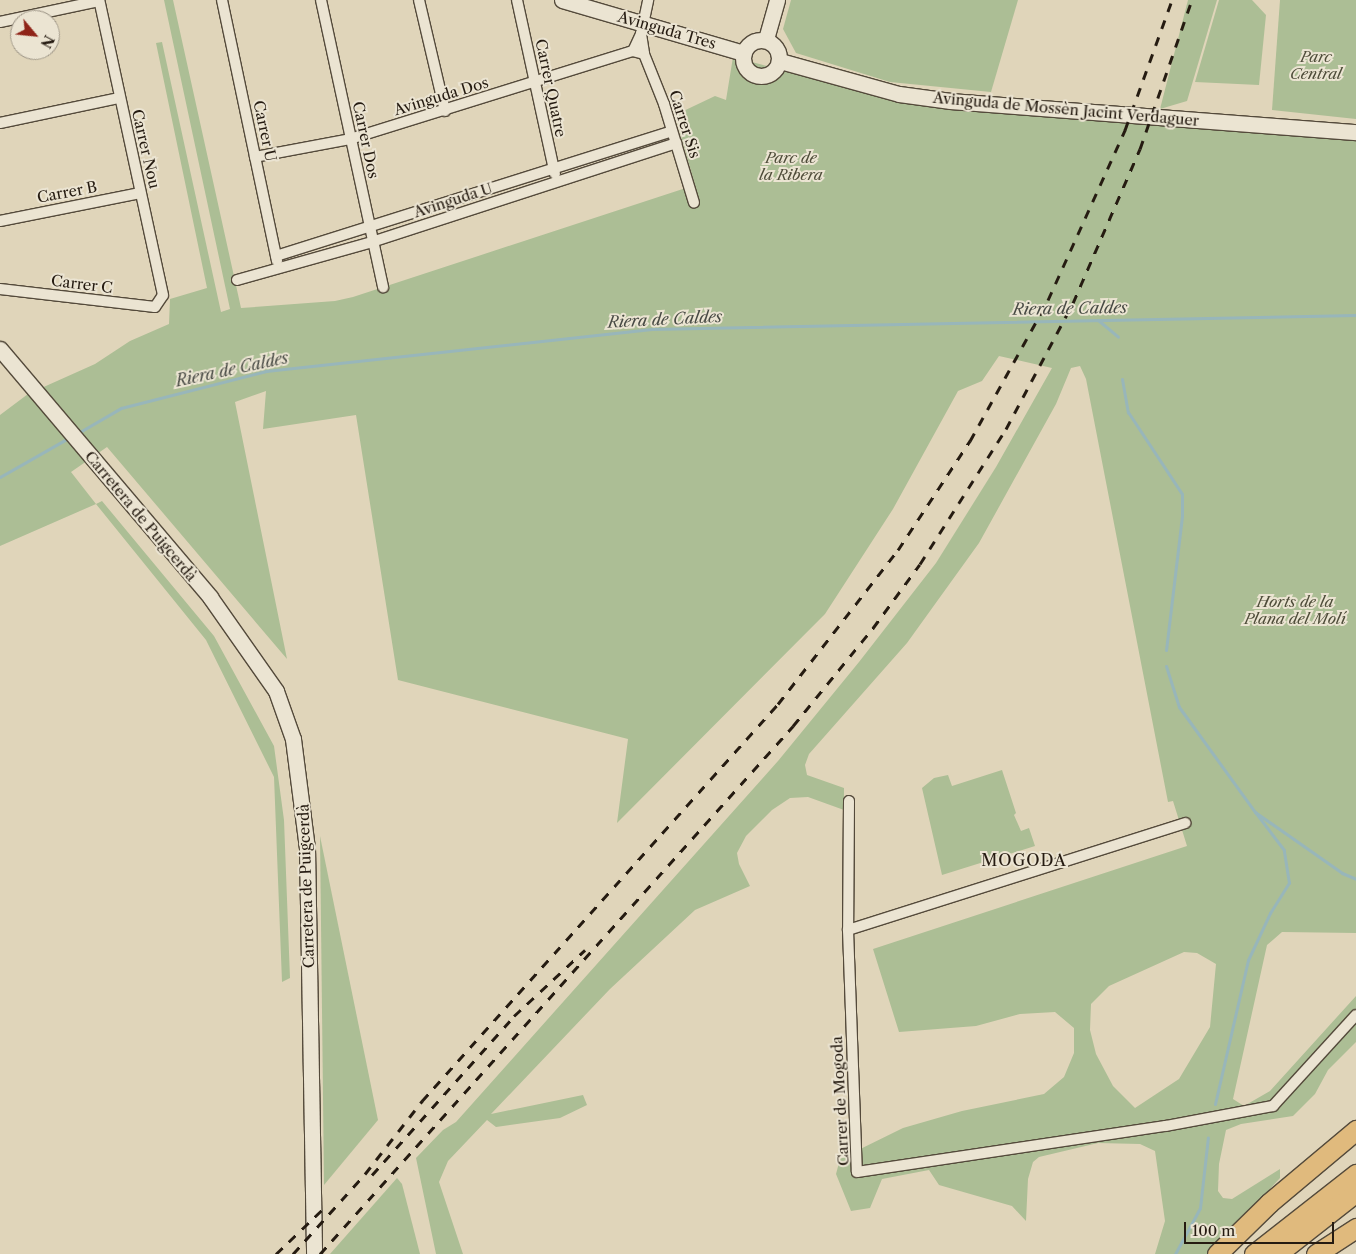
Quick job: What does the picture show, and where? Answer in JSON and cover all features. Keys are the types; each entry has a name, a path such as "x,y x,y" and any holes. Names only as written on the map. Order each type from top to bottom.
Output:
{"highway":[{"path":"1217,1254 1269,1203 1356,1130"},
{"path":"1254,1254 1356,1174"},
{"path":"1277,1254 1356,1192"},
{"path":"1316,1254 1356,1228"}],"main road":[{"name":"Avinguda Tres","path":"562,0 605,6 642,28 743,53"},
{"path":"766,39 772,4"},
{"path":"766,39 777,47 780,61 774,72 763,76 751,73 744,64 743,53 752,41 766,39"},
{"name":"Avinguda de Mossèn Jacint Verdaguer","path":"780,61 898,94 951,101 1356,132"},
{"name":"Carretera de Puigcerdà","path":"0,349 210,597 252,653 276,691 293,739 307,848 314,1254"}],"street":[{"name":"Carrer U","path":"222,0 278,269"},
{"name":"Carrer Dos","path":"320,0 383,287"},
{"path":"419,0 444,111"},
{"name":"Carrer Quatre","path":"518,0 557,182"},
{"path":"644,54 633,51 642,28 648,0"},
{"path":"0,22 99,1"},
{"name":"Carrer Nou","path":"99,1 163,294 160,303"},
{"name":"Carrer Sis","path":"642,28 644,54 672,131 694,204"},
{"name":"Avinguda Dos","path":"255,157 350,139 633,51"},
{"path":"0,123 119,98"},
{"name":"Avinguda U","path":"276,256 672,131"},
{"name":"Avinguda U","path":"237,280 372,242 676,143"},
{"name":"Carrer B","path":"0,221 140,193"},
{"name":"Carrer C","path":"0,289 155,307 160,303"},
{"path":"849,801 848,930 1185,823"},
{"name":"Carrer de Mogoda","path":"848,930 856,1172 1166,1126 1273,1106 1356,1015"}],"green space":[{"path":"164,0 173,0 241,308 335,301 353,297 695,185 675,115 715,96 726,100 733,57 875,95 935,107 1356,141 1356,933 1282,932 1267,945 1233,1099 1244,1106 1270,1091 1356,996 1356,1042 1328,1070 1315,1094 1293,1116 1241,1124 1226,1130 1219,1164 1218,1191 1223,1198 1232,1199 1280,1169 1280,1178 1210,1254 1155,1254 1165,1221 1155,1151 1140,1144 1098,1143 1039,1157 1033,1162 1028,1179 1026,1221 1012,1206 939,1185 929,1170 882,1179 870,1208 851,1211 836,1174 840,1159 903,1128 962,1111 1044,1094 1064,1077 1074,1053 1074,1028 1055,1012 1020,1014 976,1026 899,1032 873,949 1187,846 1173,801 1168,802 1086,379 1080,366 1071,368 1056,404 979,543 907,643 809,754 805,765 807,775 844,788 844,810 808,797 790,798 772,810 746,836 737,853 739,864 750,886 695,910 610,989 491,1114 583,1095 587,1105 560,1118 496,1127 487,1120 448,1161 439,1182 463,1254 436,1254 416,1158 443,1130 456,1122 778,761 859,662 936,563 996,467 1052,368 999,356 982,381 958,391 893,509 825,614 617,823 628,739 398,680 356,415 263,429 266,391 235,402 287,659 107,447 71,472 96,504 0,546 0,415 28,394 95,364 130,341 169,324 170,299 207,288 156,43 162,42 221,312 230,309","holes":["1184,952 1197,953 1216,964 1210,1027 1179,1079 1135,1108 1113,1086 1096,1054 1090,1030 1091,1004 1109,986"]},
{"path":"791,0 1018,0 991,92 890,82 796,53 783,29"},
{"path":"1188,0 1217,0 1187,101 1160,109"},
{"path":"1219,0 1252,0 1266,15 1259,85 1195,82"},
{"name":"Parc Central","path":"1280,0 1356,0 1356,119 1272,110"},
{"path":"102,501 214,636 274,746 284,820 290,978 282,982 274,777 206,640 96,504"},
{"path":"1002,770 1016,813 1014,815 1021,831 1029,828 1035,846 942,875 922,788 934,778 948,775 952,786"},
{"path":"320,836 378,1120 324,1185"},
{"path":"397,1178 402,1184 420,1254 330,1254"}],"waterway":[{"name":"Riera de Caldes","path":"78,433 121,408 266,371 652,329 1356,315"},
{"path":"1098,320 1118,337"},
{"path":"1122,379 1128,412 1182,494 1182,516 1166,650"},
{"name":"Riera de Caldes","path":"0,477 70,437"},
{"path":"1166,666 1179,707 1255,812 1342,873 1356,879"},
{"path":"1215,1104 1248,960 1270,913 1289,883 1284,850 1255,812"},
{"path":"1175,1254 1200,1208 1208,1137"}],"railway":[{"path":"293,1254 365,1174 422,1101 778,704 898,550 970,441 1048,300 1125,130 1172,0"},
{"path":"320,1254 793,726 873,628 920,564 1006,429 1073,303 1140,149 1192,0"},
{"path":"372,1175 514,1016 585,950"},
{"path":"276,1254 326,1206"}],"district":[{"name":"MOGODA","path":"1024,860"}],"park label":[{"name":"Parc de la Ribera","path":"791,166"},
{"name":"Horts de la Plana del Molí","path":"1295,610"}]}
